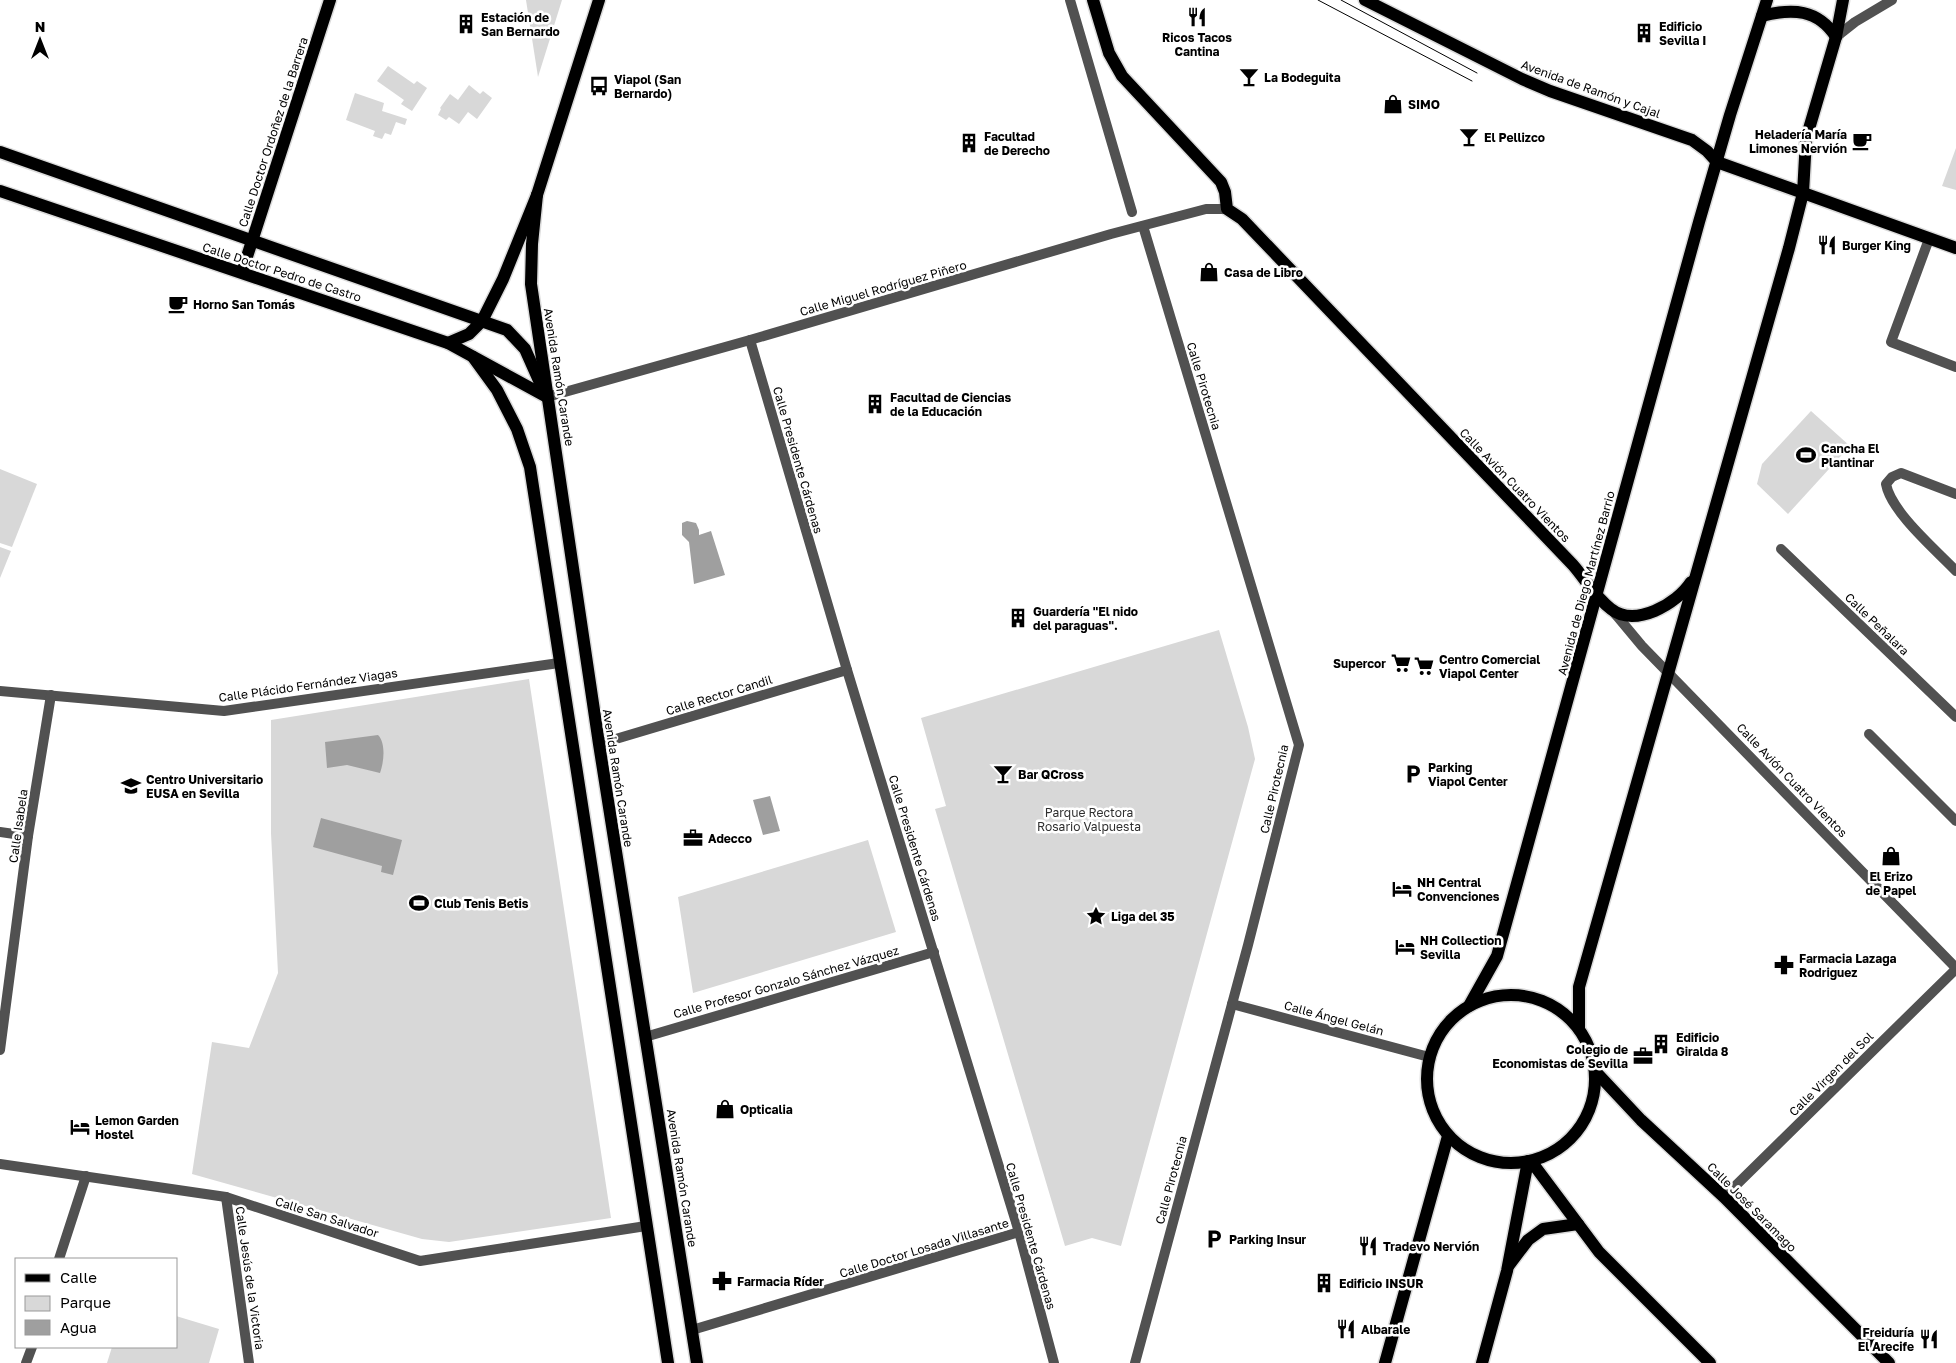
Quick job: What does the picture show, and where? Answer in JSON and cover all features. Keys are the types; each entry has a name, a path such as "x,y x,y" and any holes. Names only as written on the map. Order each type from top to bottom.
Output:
{"main road":[{"name":"Calle Doctor Ordoñez de la Barrera","path":"242,272 330,0"},
{"name":"Avenida Ramón Carande","path":"482,321 503,279 536,195 599,0"},
{"path":"1093,0 1109,53 1118,70 1137,93 1221,182 1225,192 1227,209"},
{"name":"Avenida de Ramón y Cajal","path":"1365,0 1452,45 1550,91 1692,140 1707,151 1716,162"},
{"name":"Avenida de Diego Martínez Barrio","path":"1469,1006 1497,956 1716,162 1767,0"},
{"path":"1579,1029 1579,987 1790,248 1803,193 1806,139 1836,37 1843,0"},
{"path":"1762,16 1786,11 1806,14 1828,25 1836,37"},
{"name":"Calle Doctor Pedro de Castro","path":"0,152 507,330 525,349 547,397"},
{"path":"1716,162 1956,248"},
{"name":"Calle Doctor Pedro de Castro","path":"0,191 448,343 547,397"},
{"name":"Avenida Ramón Carande","path":"536,195 531,284 599,744 697,1363"},
{"name":"Calle Avión Cuatro Vientos","path":"1227,209 1242,219 1574,565 1597,596 1612,610"},
{"path":"448,343 469,334 482,321"},
{"path":"473,357 497,390 517,429 530,467 668,1363"},
{"path":"1605,566 1605,584 1612,610 1633,616 1660,609 1680,596 1697,572"},
{"path":"1502,995 1519,995 1536,998 1552,1006 1567,1016 1579,1029 1590,1049 1595,1071 1595,1088 1592,1105 1580,1127 1562,1146 1547,1155 1530,1161 1509,1163 1486,1160 1465,1150 1448,1136 1436,1119 1428,1099 1426,1078 1429,1057 1437,1037 1451,1019 1469,1006 1485,999 1502,995"},
{"name":"Calle José Saramago","path":"1595,1071 1642,1120 1724,1197 1889,1363"},
{"path":"1385,1363 1448,1136"},
{"path":"1530,1161 1599,1252 1710,1363"},
{"path":"1482,1363 1508,1267 1530,1161"},
{"path":"1508,1267 1528,1240 1543,1229 1578,1224"}],"street":[{"path":"1070,0 1132,212"},
{"path":"1836,37 1855,22 1892,0"},
{"name":"Calle Miguel Rodríguez Piñero","path":"547,397 1143,226 1206,209 1227,209"},
{"name":"Calle Pirotecnia","path":"1135,1363 1232,1004 1299,745 1143,226"},
{"path":"1929,239 1891,342 1956,368"},
{"name":"Calle Presidente Cárdenas","path":"750,340 847,670 1018,1232 1054,1363"},
{"path":"1956,494 1901,474 1892,478 1886,484 1888,494 1906,519 1956,571"},
{"name":"Calle Peñalara","path":"1781,549 1956,717"},
{"name":"Calle Avión Cuatro Vientos","path":"1612,610 1642,646 1956,968"},
{"name":"Calle Plácido Fernández Viagas","path":"0,691 224,711 560,663"},
{"name":"Calle Rector Candil","path":"599,744 847,670"},
{"name":"Calle Isabela","path":"0,1050 4,996 51,695"},
{"path":"1869,734 1956,821"},
{"path":"0,832 28,836"},
{"name":"Calle Profesor Gonzalo Sánchez Vázquez","path":"645,1037 934,952"},
{"name":"Calle Virgen del Sol","path":"1724,1197 1956,968"},
{"name":"Calle Ángel Gelán","path":"1232,1004 1429,1057"},
{"name":"Calle San Salvador","path":"0,1164 226,1197 420,1261 646,1226"},
{"path":"59,1258 86,1176"},
{"name":"Calle Jesús de la Victoria","path":"226,1197 249,1363"},
{"name":"Calle Doctor Losada Villasante","path":"692,1330 1018,1232"},
{"path":"26,1363 32,1348"}],"green space":[{"path":"526,0 562,0 538,77"},
{"path":"388,66 414,84 417,81 427,88 412,111 401,104 404,100 377,81"},
{"path":"469,85 480,94 483,91 492,98 477,119 468,112 459,124 449,117 446,120 438,115 440,108 450,94 458,100"},
{"path":"355,93 384,103 382,111 407,119 405,125 396,122 391,135 385,133 382,139 373,136 375,131 346,120"},
{"path":"1956,148 1956,190 1942,186"},
{"name":"Cancha El Plantinar","path":"1811,411 1850,446 1788,514 1757,484 1762,464"},
{"path":"0,469 37,484 12,547 0,543"},
{"path":"0,547 11,551 0,578"},
{"name":"Parque Rectora Rosario Valpuesta","path":"1219,630 1248,727 1255,759 1121,1246 1092,1238 1065,1246 935,809 946,806 921,718"},
{"name":"Club Tenis Betis","path":"529,679 611,1218 449,1242 422,1239 192,1174 212,1042 249,1048 278,973 271,833 271,720"},
{"path":"868,840 896,932 693,993 678,897"},
{"path":"178,1317 219,1329 209,1363 107,1363 112,1348 178,1348"}],"water":[{"path":"687,521 696,523 699,535 711,531 725,575 694,584 689,542 682,535 682,523"},
{"path":"378,735 381,738 384,753 380,773 347,765 327,768 325,742"},
{"path":"770,796 780,831 763,835 753,800"},
{"path":"321,818 402,840 393,875 381,872 382,866 313,847"}],"tram line":[{"path":"1318,0 1472,81"},
{"path":"1341,0 1477,73"}],"place":[{"name":"Ricos Tacos Cantina","path":"1197,17"},
{"name":"Estación de San Bernardo","path":"466,24"},
{"name":"Edificio Sevilla I","path":"1644,33"},
{"name":"La Bodeguita","path":"1249,77"},
{"name":"Viapol (San Bernardo)","path":"599,86"},
{"name":"SIMO","path":"1393,104"},
{"name":"El Pellizco","path":"1469,137"},
{"name":"Heladería María Limones Nervión","path":"1862,141"},
{"name":"Facultad de Derecho","path":"969,143"},
{"name":"Burger King","path":"1827,245"},
{"name":"Casa de Libro","path":"1209,272"},
{"name":"Horno San Tomás","path":"178,304"},
{"name":"Facultad de Ciencias de la Educación","path":"875,404"},
{"name":"Cancha El Plantinar","path":"1806,455"},
{"name":"Guardería \"El nido del paraguas\".","path":"1018,618"},
{"name":"Supercor","path":"1401,663"},
{"name":"Centro Comercial Viapol Center","path":"1424,666"},
{"name":"Bar QCross","path":"1003,774"},
{"name":"Parking Viapol Center","path":"1413,774"},
{"name":"Centro Universitario EUSA en Sevilla","path":"131,786"},
{"name":"Adecco","path":"693,838"},
{"name":"El Erizo de Papel","path":"1891,856"},
{"name":"NH Central Convenciones","path":"1402,889"},
{"name":"Club Tenis Betis","path":"419,903"},
{"name":"Liga del 35","path":"1096,916"},
{"name":"NH Collection Sevilla","path":"1405,947"},
{"name":"Farmacia Lazaga Rodriguez","path":"1784,965"},
{"name":"Edificio Giralda 8","path":"1661,1044"},
{"name":"Colegio de Economistas de Sevilla","path":"1643,1056"},
{"name":"Opticalia","path":"725,1109"},
{"name":"Lemon Garden Hostel","path":"80,1127"},
{"name":"Parking Insur","path":"1214,1239"},
{"name":"Tradevo Nervión","path":"1368,1246"},
{"name":"Farmacia Ríder","path":"722,1281"},
{"name":"Edificio INSUR","path":"1324,1283"},
{"name":"Albarale","path":"1346,1329"},
{"name":"Freiduría El Arecife","path":"1929,1339"}]}
